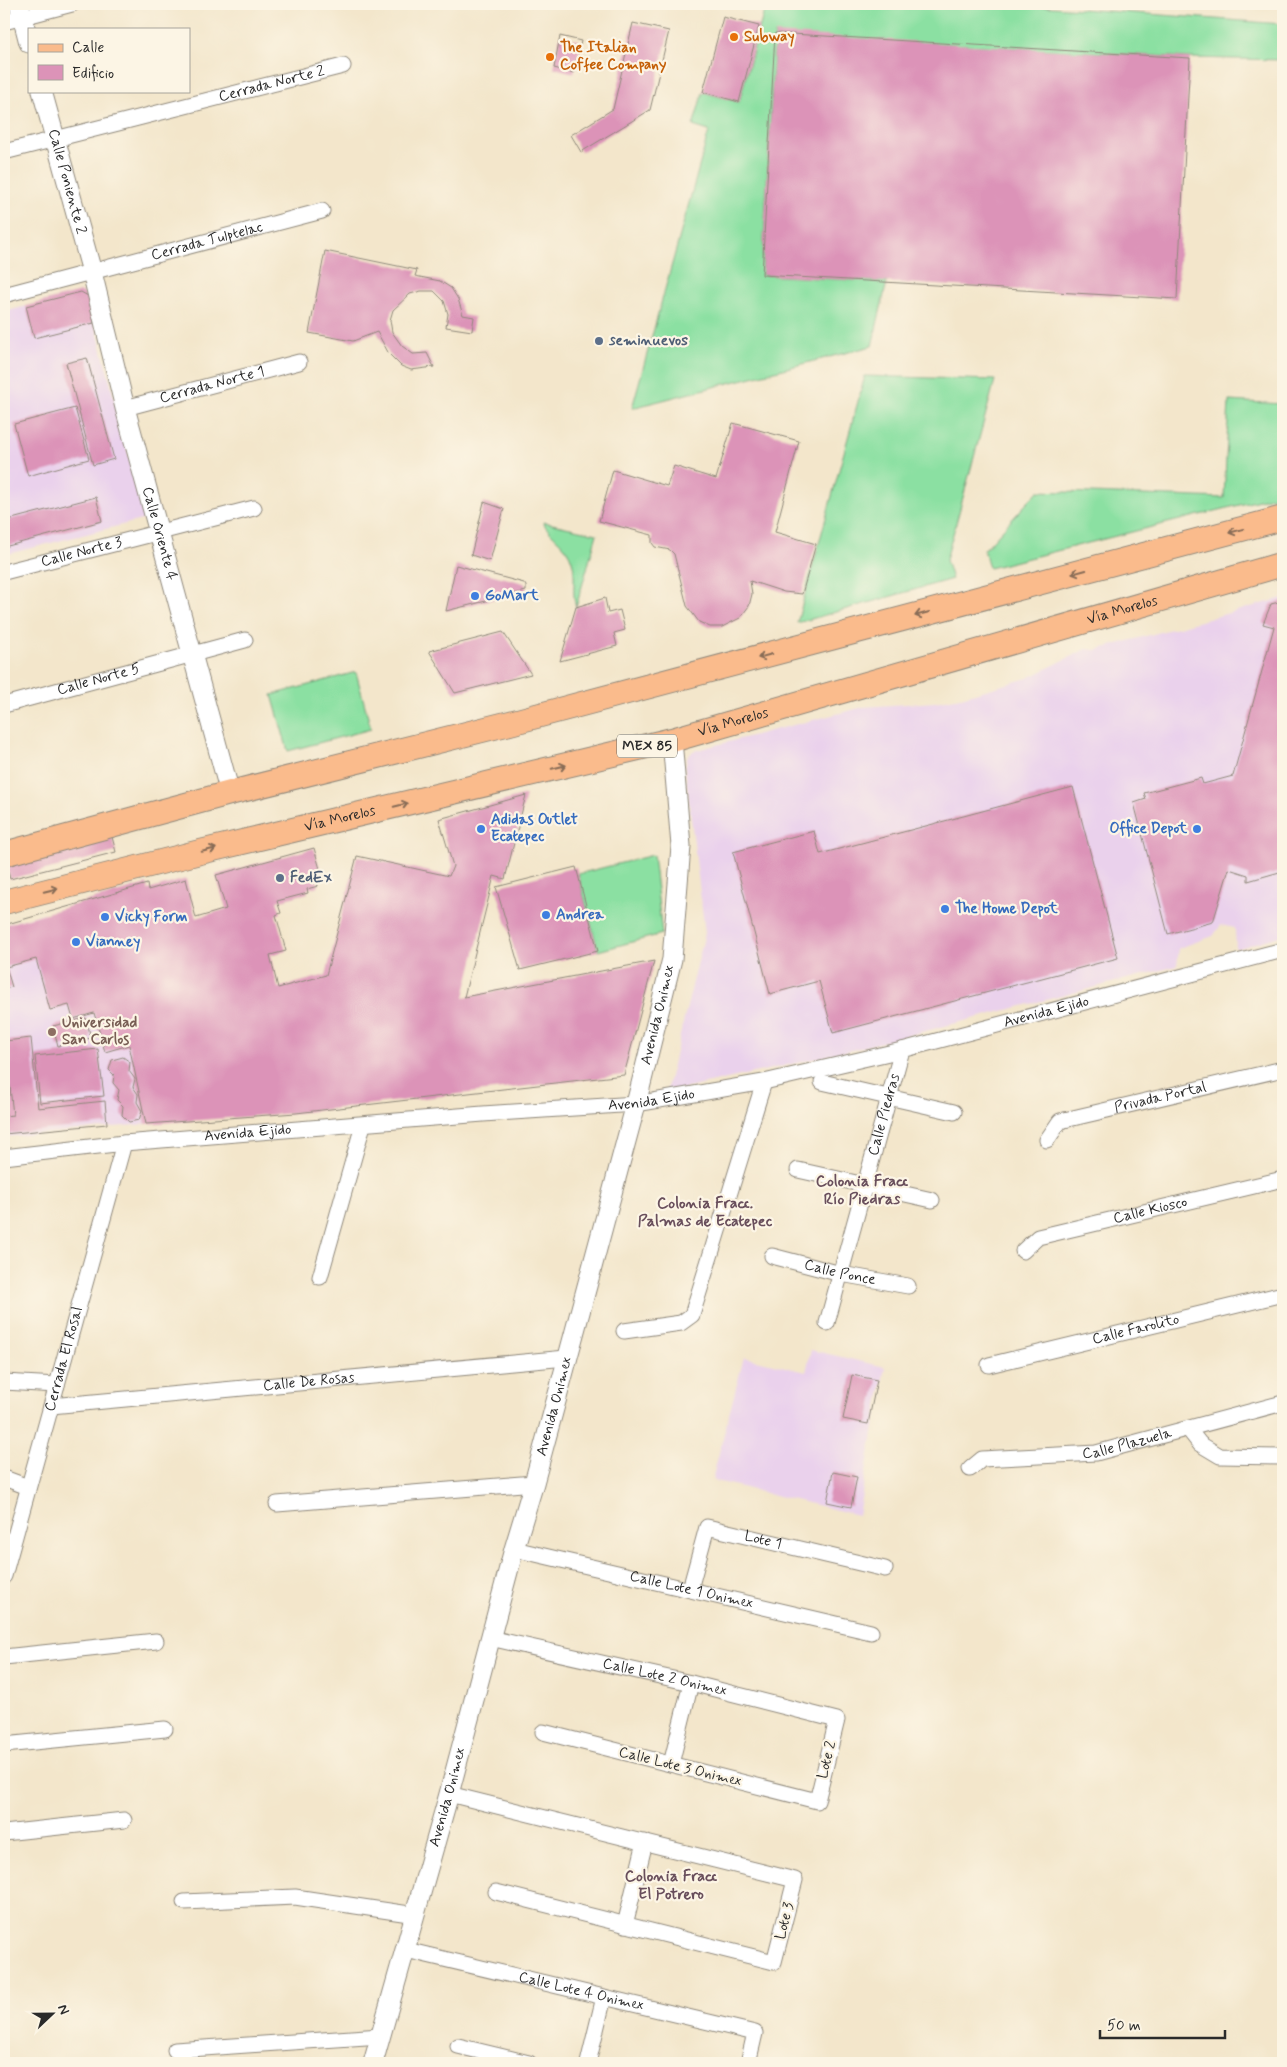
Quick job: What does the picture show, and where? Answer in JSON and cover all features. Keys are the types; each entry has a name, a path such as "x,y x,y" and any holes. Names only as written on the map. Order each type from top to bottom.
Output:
{"main road":[{"path":"4,854 230,793 510,723 1283,518"},
{"name":"Vía Morelos","path":"4,902 196,853 672,740 1283,564"}],"street":[{"path":"4,22 20,10 72,4"},
{"path":"20,10 28,38"},
{"name":"Cerrada Norte 2","path":"4,152 343,66"},
{"name":"Calle Poniente 2","path":"42,92 92,272"},
{"name":"Cerrada Tulptelac","path":"4,296 322,211"},
{"name":"Calle Oriente 4","path":"92,272 125,408 230,793"},
{"name":"Cerrada Norte 1","path":"125,408 299,362"},
{"name":"Calle Norte 3","path":"4,572 254,508"},
{"name":"Calle Norte 5","path":"4,705 193,656 246,640"},
{"name":"Avenida Onimex","path":"373,2063 416,1915 514,1549 534,1483 566,1358 636,1104 672,959 681,846 672,740"},
{"name":"Avenida Ejido","path":"4,1157 124,1143 483,1114 636,1104 764,1082 902,1050 1283,950"},
{"name":"Calle Piedras","path":"827,1324 902,1050"},
{"name":"Privada Portal","path":"1047,1140 1060,1121 1283,1069"},
{"path":"624,1331 681,1323 692,1315 764,1082"},
{"path":"822,1082 954,1112"},
{"path":"320,1277 363,1125"},
{"name":"Cerrada El Rosal","path":"4,1576 124,1143"},
{"path":"798,1170 932,1200"},
{"name":"Calle Kiosco","path":"1023,1251 1038,1237 1283,1179"},
{"name":"Calle Ponce","path":"772,1256 840,1274 908,1286"},
{"name":"Calle Farolito","path":"989,1364 1283,1294"},
{"name":"Calle De Rosas","path":"51,1406 566,1358"},
{"path":"4,1382 57,1385"},
{"name":"Calle Plazuela","path":"970,1469 982,1459 1096,1453 1189,1430 1283,1403"},
{"path":"1189,1430 1200,1444 1220,1456 1283,1457"},
{"path":"4,1478 28,1487"},
{"path":"276,1504 534,1483"},
{"name":"Lote 1","path":"690,1590 707,1527 885,1569"},
{"name":"Calle Lote 1 Onimex","path":"514,1549 871,1632"},
{"name":"Calle Lote 2 Onimex","path":"490,1638 691,1683 837,1720"},
{"path":"4,1657 156,1641"},
{"path":"671,1764 691,1683"},
{"name":"Lote 2","path":"817,1801 837,1720"},
{"path":"4,1745 165,1729"},
{"name":"Calle Lote 3 Onimex","path":"543,1732 817,1801"},
{"name":"Lote 3","path":"449,1794 795,1880 774,1962 496,1892"},
{"path":"4,1833 124,1820"},
{"path":"625,1924 646,1842"},
{"path":"184,1902 294,1897 416,1915"},
{"name":"Calle Lote 4 Onimex","path":"406,1950 755,2033 748,2063"},
{"path":"588,2063 604,1997"},
{"path":"176,2050 381,2036"},
{"path":"458,2046 529,2063"}],"shaded area":[{"path":"81,292 88,296 145,519 4,555 4,312"},
{"path":"1283,598 1283,935 1236,949 1235,928 1221,925 1213,936 1179,948 1177,966 840,1053 666,1093 705,933 685,769 687,758 693,751 864,707 935,702 961,697 1028,678 1086,649 1096,650"},
{"name":"Universidad San Carlos","path":"44,913 73,1019 94,1013 105,1052 129,1045 146,1124 4,1137 4,968 6,967 4,957 4,925"},
{"path":"811,1350 885,1367 858,1515 712,1480 744,1357 806,1372"}],"green space":[{"path":"766,4 1013,4 1283,24 1283,60 1190,58 775,34 762,275 887,282 872,346 632,408 709,131 693,126 703,92 739,102"},
{"path":"865,376 995,380 946,560 952,579 797,623"},
{"path":"1229,401 1283,404 1283,494 989,568 984,550 1038,491 1224,498"},
{"path":"543,522 597,534 576,607 574,573 570,555"},
{"path":"356,672 371,729 288,751 272,695"},
{"path":"653,855 662,934 598,951 578,874"}],"building":[{"path":"723,17 759,26 739,102 703,92"},
{"path":"633,23 669,31 650,110 581,152 571,135 613,109"},
{"path":"775,33 1190,58 1177,299 762,275"},
{"path":"560,36 581,41 574,73 554,68"},
{"path":"325,251 417,270 415,276 440,281 451,288 458,299 463,315 474,317 472,331 446,327 448,314 444,301 434,291 421,291 410,294 393,310 390,320 392,332 402,346 413,354 427,353 434,367 411,370 401,366 389,354 377,332 353,341 309,333"},
{"path":"81,292 88,296 94,323 34,338 26,306"},
{"path":"87,358 114,459 93,465 66,363"},
{"path":"75,408 89,459 28,476 14,424"},
{"path":"733,423 799,441 775,532 816,544 802,594 784,592 750,581 752,594 749,606 740,618 722,627 710,627 699,622 687,606 674,554 670,550 655,547 652,543 652,535 599,521 613,470 667,486 674,466 716,479"},
{"path":"96,497 102,521 4,547 4,521"},
{"path":"484,502 504,509 490,561 471,555"},
{"path":"456,565 524,583 526,591 446,611"},
{"path":"605,598 608,613 620,610 625,630 614,633 617,646 560,661 576,607"},
{"path":"1283,601 1283,871 1248,881 1248,875 1229,869 1213,922 1168,934 1134,803 1146,799 1144,793 1201,778 1203,784 1233,776 1274,627 1263,624 1271,604"},
{"path":"503,632 531,674 455,693 429,651"},
{"path":"1073,787 1118,958 833,1033 819,981 770,994 733,852 814,831 820,854"},
{"path":"526,795 505,879 494,876 464,997 654,961 624,1075 296,1113 146,1124 129,1045 105,1052 94,1013 73,1019 69,1005 50,1010 36,959 6,967 12,987 4,989 4,925 147,884 148,890 186,879 196,918 226,909 216,875 314,848 322,876 316,877 318,886 307,889 308,893 277,901 281,913 276,915 286,951 270,955 278,988 326,975 357,856 449,876 453,866 439,819"},
{"path":"112,837 116,852 10,879 6,864"},
{"path":"576,867 598,951 520,970 496,887"},
{"path":"86,1018 91,1038 58,1046 53,1026"},
{"path":"31,1038 38,1108 105,1101 107,1124 4,1134 4,1116 13,1115 5,1041"},
{"path":"98,1049 104,1096 40,1103 35,1056"},
{"path":"123,1057 130,1062 129,1071 135,1079 133,1087 138,1094 137,1102 142,1111 139,1120 129,1122 122,1115 123,1106 117,1100 119,1090 113,1083 114,1075 109,1070 112,1060"},
{"path":"852,1375 877,1380 868,1424 843,1419"},
{"path":"833,1472 857,1477 851,1507 827,1502"}],"place":[{"name":"Subway","path":"734,37"},
{"name":"The Italian Coffee Company","path":"550,57"},
{"name":"seminuevos","path":"599,341"},
{"name":"GoMart","path":"475,596"},
{"name":"Adidas Outlet Ecatepec","path":"481,829"},
{"name":"Office Depot","path":"1197,829"},
{"name":"FedEx","path":"280,878"},
{"name":"The Home Depot","path":"945,909"},
{"name":"Andrea","path":"546,915"},
{"name":"Vicky Form","path":"105,917"},
{"name":"Vianney","path":"76,942"},
{"name":"Universidad San Carlos","path":"52,1032"}],"district":[{"name":"Colonia Fracc Río Piedras","path":"862,1190"},
{"name":"Colonia Fracc. Palmas de Ecatepec","path":"705,1212"},
{"name":"Colonia Fracc El Potrero","path":"671,1885"}]}
